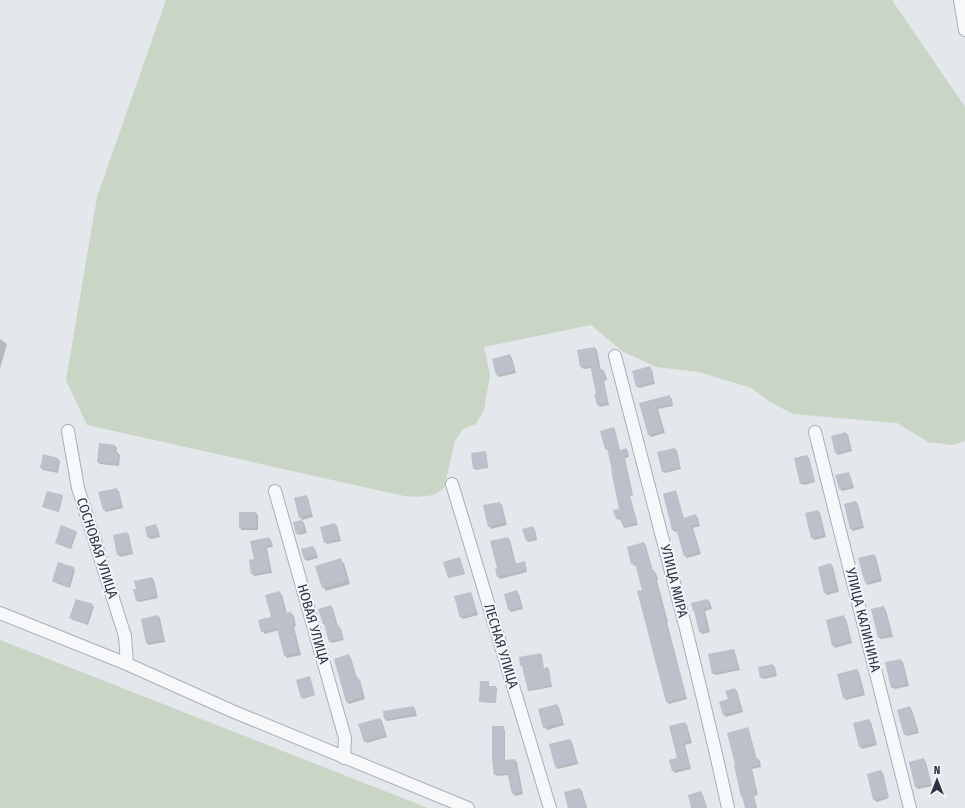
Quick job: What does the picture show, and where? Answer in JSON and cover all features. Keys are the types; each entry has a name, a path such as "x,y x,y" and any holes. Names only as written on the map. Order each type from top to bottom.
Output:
{"street":[{"path":"960,0 965,30"},
{"name":"УЛИЦА МИРА","path":"615,356 647,474 716,750 728,808"},
{"name":"СОСНОВАЯ УЛИЦА","path":"68,431 78,488 125,636 127,664"},
{"name":"УЛИЦА КАЛИНИНА","path":"815,432 910,808"},
{"name":"ЛЕСНАЯ УЛИЦА","path":"452,484 550,808"},
{"name":"НОВАЯ УЛИЦА","path":"275,491 345,738 344,758"},
{"path":"0,613 127,664 232,711 468,808"}],"green space":[{"path":"166,0 892,0 965,107 965,441 952,445 928,442 897,423 793,414 770,402 751,388 699,372 656,367 622,351 591,325 484,347 490,375 484,410 476,424 463,429 455,441 444,488 434,495 417,497 404,496 87,425 66,380 97,197"},
{"path":"0,640 428,808 0,808"}],"building":[{"path":"595,347 599,370 603,369 605,378 603,379 608,403 597,405 590,365 580,367 577,350"},
{"path":"510,354 514,371 496,375 492,359"},
{"path":"650,366 654,382 636,387 632,371"},
{"path":"670,395 672,404 656,407 663,431 648,435 639,403"},
{"path":"614,427 620,450 626,448 628,455 624,456 632,494 629,494 637,523 623,527 620,518 616,519 613,510 619,509 607,448 605,449 600,431"},
{"path":"846,432 851,449 835,453 831,436"},
{"path":"99,443 115,445 114,451 118,452 117,464 97,462"},
{"path":"675,448 680,467 662,472 657,452"},
{"path":"486,451 488,467 473,469 471,453"},
{"path":"43,454 58,458 56,471 40,468"},
{"path":"807,455 814,480 800,484 794,458"},
{"path":"849,472 852,486 839,489 835,475"},
{"path":"117,488 121,506 103,510 98,492"},
{"path":"676,490 683,518 696,514 699,524 691,525 699,552 684,556 676,529 672,530 663,494"},
{"path":"47,491 63,495 58,512 42,507"},
{"path":"306,495 312,514 299,518 294,498"},
{"path":"856,501 862,526 850,529 844,504"},
{"path":"500,502 505,523 488,527 483,505"},
{"path":"818,510 824,535 811,538 805,513"},
{"path":"239,512 256,512 256,528 239,528"},
{"path":"302,520 305,531 296,534 293,522"},
{"path":"335,523 339,539 324,543 320,527"},
{"path":"156,524 158,535 147,537 145,527"},
{"path":"61,525 76,531 70,548 55,543"},
{"path":"533,526 536,538 526,541 522,529"},
{"path":"127,532 132,552 117,555 113,535"},
{"path":"269,537 271,545 266,546 270,571 251,574 249,560 254,559 250,541"},
{"path":"508,537 515,564 525,561 527,570 497,577 495,569 497,568 490,541"},
{"path":"644,542 652,570 654,570 665,620 686,697 666,702 637,591 642,590 635,563 631,564 627,547"},
{"path":"313,546 316,556 304,559 301,549"},
{"path":"874,554 880,579 865,583 858,558"},
{"path":"460,557 464,573 448,578 443,562"},
{"path":"341,558 347,581 322,588 315,566"},
{"path":"58,562 74,567 68,586 52,581"},
{"path":"831,563 837,590 824,593 818,567"},
{"path":"152,577 156,596 136,601 133,589 136,589 134,581"},
{"path":"517,590 521,607 508,610 504,594"},
{"path":"280,591 285,613 291,612 298,652 284,656 277,628 261,632 258,620 271,617 265,595"},
{"path":"471,592 476,613 460,618 454,596"},
{"path":"76,599 93,604 86,624 69,618"},
{"path":"708,599 710,607 703,608 708,630 699,632 691,603"},
{"path":"331,605 337,626 339,625 343,638 329,642 318,609"},
{"path":"884,606 891,634 878,638 871,609"},
{"path":"158,615 163,640 146,643 141,619"},
{"path":"844,615 850,641 832,646 826,620"},
{"path":"734,649 738,668 712,674 708,654"},
{"path":"541,653 543,668 548,667 551,685 528,691 522,665 520,666 519,657"},
{"path":"349,654 356,677 358,677 363,697 346,702 334,659"},
{"path":"901,659 907,684 891,688 885,662"},
{"path":"773,664 776,674 760,678 758,667"},
{"path":"857,669 863,693 843,698 837,674"},
{"path":"310,676 315,695 301,698 296,680"},
{"path":"480,681 489,681 489,686 496,686 496,703 479,702"},
{"path":"735,688 741,710 723,715 719,702 728,699 725,691"},
{"path":"557,704 562,723 543,728 538,709"},
{"path":"414,706 415,714 384,719 383,711"},
{"path":"910,706 917,731 904,735 897,710"},
{"path":"380,718 385,735 364,742 358,724"},
{"path":"869,719 875,743 859,747 853,723"},
{"path":"685,722 690,741 683,743 690,767 672,771 669,760 677,758 669,726"},
{"path":"492,726 504,726 504,760 515,759 521,792 512,794 507,773 494,775 492,759"},
{"path":"748,727 756,759 758,758 760,765 751,767 757,794 753,795 756,808 745,808 741,797 727,733"},
{"path":"570,739 576,762 555,767 549,744"},
{"path":"924,758 931,784 915,787 909,762"},
{"path":"881,770 888,796 873,800 867,774"},
{"path":"580,788 586,808 568,808 564,792"},
{"path":"701,791 707,808 691,808 688,795"}]}
